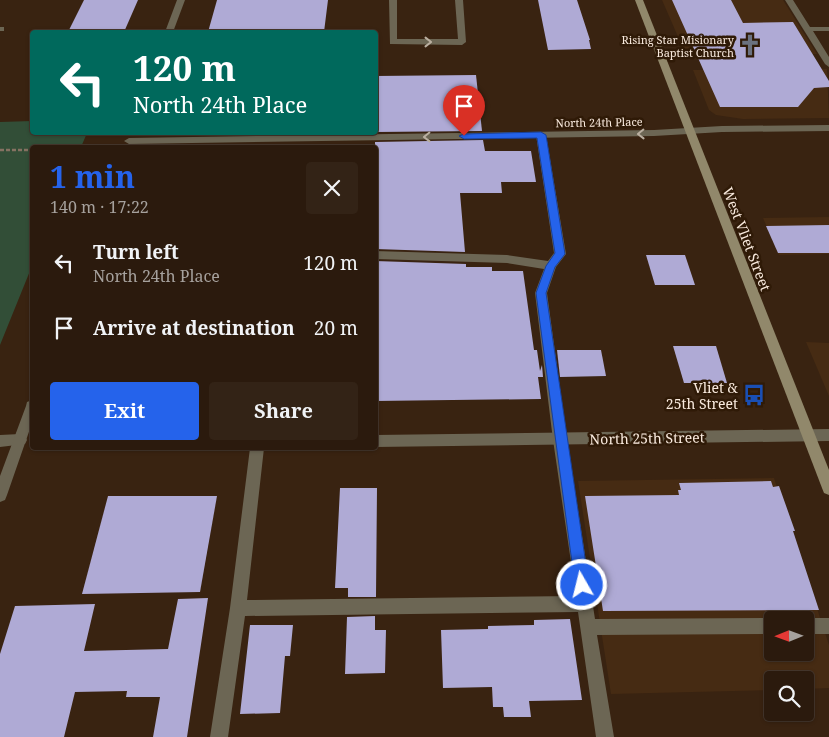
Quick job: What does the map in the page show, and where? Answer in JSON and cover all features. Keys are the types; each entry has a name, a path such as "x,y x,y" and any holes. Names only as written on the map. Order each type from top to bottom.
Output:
{"street":[{"path":"170,30 180,0"},
{"path":"393,0 393,42 462,42 459,0"},
{"name":"West Vliet Street","path":"639,0 829,488"},
{"path":"790,0 829,64"},
{"path":"807,29 829,29"},
{"name":"North 24th Place","path":"129,140 541,135 722,129 829,128"},
{"path":"541,135 560,254 551,266 541,293 560,440 605,737"},
{"path":"378,255 507,259 551,266"},
{"path":"0,495 26,440 30,417"},
{"name":"North 25th Street","path":"378,441 829,435"},
{"path":"0,441 26,440"},
{"path":"219,737 238,608 257,450"},
{"path":"238,608 585,604"},
{"path":"589,628 764,626"},
{"path":"814,626 829,626"}],"path":[{"path":"0,150 30,150"}],"shaded area":[{"path":"662,0 783,0 817,54 686,55"},
{"path":"827,69 829,118 743,119 716,115 709,110 693,70"},
{"path":"829,217 829,254 779,255 763,218"},
{"path":"806,342 829,343 829,396"},
{"path":"774,478 829,645 829,688 814,689 814,671 764,671 764,690 611,694 578,481"}],"green space":[{"path":"30,121 30,135 86,135 82,145 30,145 30,271 0,345 0,122"}],"building":[{"path":"84,0 138,0 125,30 69,30"},
{"path":"217,0 328,0 324,30 209,30"},
{"path":"538,0 577,0 590,40 591,49 548,50"},
{"path":"672,0 731,0 743,23 793,22 829,81 829,87 814,88 798,107 720,107"},
{"path":"476,75 482,131 378,132 378,76"},
{"path":"483,140 485,151 531,151 536,182 501,182 502,193 460,193 465,252 378,249 378,145 375,145 375,142"},
{"path":"829,225 829,253 778,253 766,226"},
{"path":"646,255 685,255 695,285 655,285"},
{"path":"378,261 466,264 466,267 492,267 492,271 523,271 534,350 537,350 540,371 542,365 543,377 538,377 541,399 378,401"},
{"path":"673,346 716,346 727,383 684,383"},
{"path":"557,350 601,350 606,376 560,377"},
{"path":"771,481 773,487 779,486 819,610 603,611 585,496 679,495 678,490 681,490 679,483"},
{"path":"340,488 377,488 376,597 348,597 348,588 335,588"},
{"path":"108,496 217,496 200,592 82,594"},
{"path":"208,598 187,737 153,737 160,697 126,697 127,691 75,692 64,737 0,737 0,654 15,606 95,604 84,651 168,649 178,599"},
{"path":"375,616 375,630 386,630 385,673 345,674 347,617"},
{"path":"570,619 582,700 529,701 531,717 504,717 503,707 493,707 492,687 443,688 441,630 488,629 488,626 534,625 534,620"},
{"path":"250,625 293,625 290,656 285,656 280,713 240,714"}],"place":[{"name":"Rising Star Misionary Baptist Church","path":"750,45"},
{"name":"Vliet & 25th Street","path":"754,395"}],"route":[{"path":"464,136 541,135 560,254 551,266 541,293 560,440 582,585"}]}
